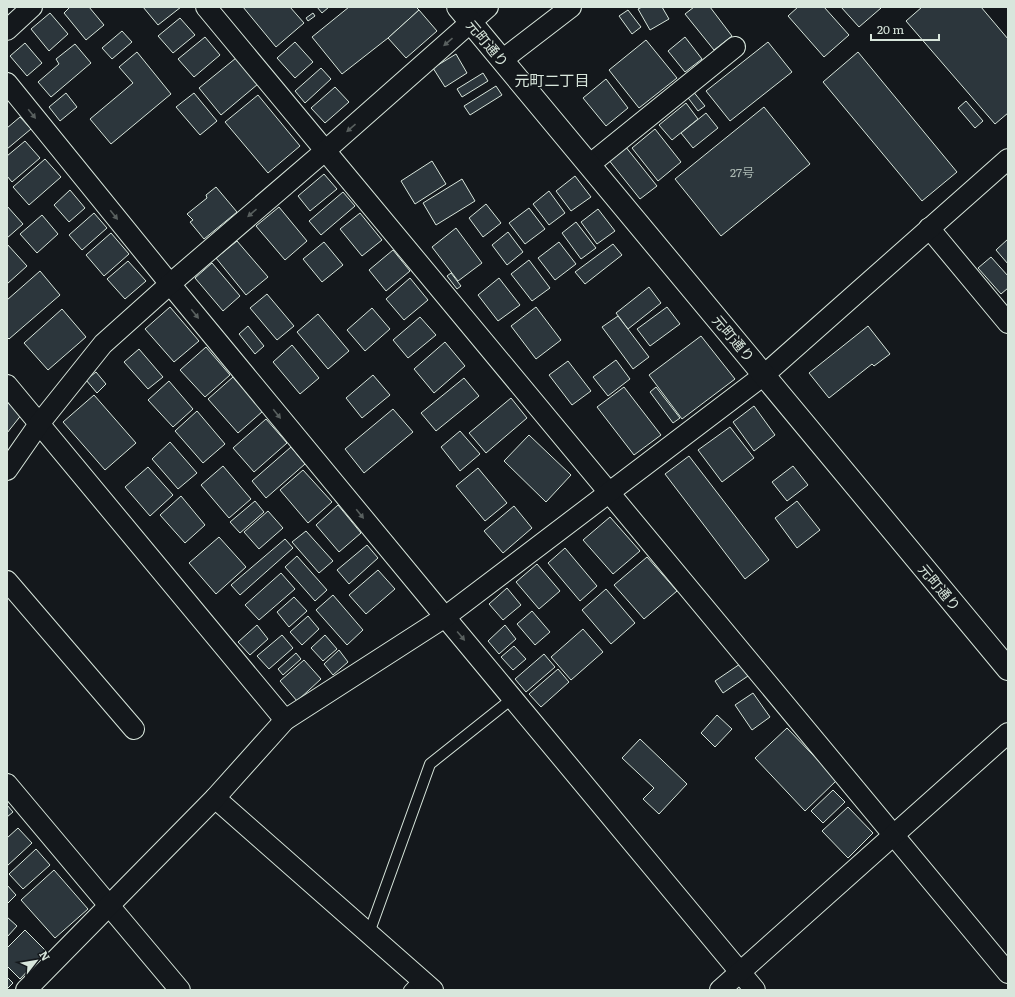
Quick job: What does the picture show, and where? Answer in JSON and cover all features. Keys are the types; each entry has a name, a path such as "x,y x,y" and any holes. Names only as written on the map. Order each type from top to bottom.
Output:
{"street":[{"path":"7,30 32,7"},
{"path":"206,7 1008,973"},
{"path":"7,470 39,424 103,344 170,284 326,150 464,15 488,7"},
{"path":"502,60 571,7"},
{"name":"元町通り","path":"464,15 1008,669"},
{"path":"589,165 735,47"},
{"path":"7,83 444,617 755,990"},
{"path":"26,990 214,798 285,720 444,617 764,374 1008,159"},
{"path":"929,228 1006,316"},
{"path":"7,385 285,720"},
{"path":"7,581 134,729"},
{"path":"720,990 1008,734"},
{"path":"7,784 180,990"},
{"path":"214,798 369,934 421,986"}],"lane":[{"path":"369,934 430,764 513,698"}],"building":[{"path":"70,7 89,7 104,25 86,40 64,13"},
{"path":"143,7 181,7 158,25"},
{"path":"243,7 290,7 304,23 276,47"},
{"path":"317,7 329,7 322,13"},
{"path":"349,7 416,7 419,10 388,38 342,74 312,37"},
{"path":"642,7 662,7 669,19 650,30 638,9"},
{"path":"694,7 710,7 732,36 714,50 685,14"},
{"path":"798,7 824,7 849,35 824,57 788,16"},
{"path":"841,7 880,7 881,8 859,27"},
{"path":"922,7 981,7 1008,39 1008,113 995,124 906,21"},
{"path":"419,10 437,31 406,58 388,38"},
{"path":"628,10 641,27 632,34 619,16"},
{"path":"50,13 68,34 49,51 31,29"},
{"path":"313,13 315,16 308,21 306,18"},
{"path":"180,18 195,35 173,53 158,36"},
{"path":"122,31 132,42 112,59 102,48"},
{"path":"205,37 220,55 194,77 178,59"},
{"path":"685,37 702,59 685,72 668,51"},
{"path":"646,40 677,78 639,108 609,70"},
{"path":"295,42 313,62 295,78 277,58"},
{"path":"768,42 792,72 730,121 706,91"},
{"path":"25,43 42,63 27,76 10,56"},
{"path":"75,44 91,63 51,97 38,82 59,64 56,59"},
{"path":"137,52 171,94 111,144 90,119 133,83 119,67"},
{"path":"858,52 957,172 922,201 823,82"},
{"path":"456,54 467,73 445,87 433,68"},
{"path":"236,58 258,84 221,115 199,88"},
{"path":"321,68 331,79 305,103 295,91"},
{"path":"483,73 488,81 462,97 457,89"},
{"path":"606,79 628,108 606,126 583,98"},
{"path":"496,86 502,95 470,115 464,106"},
{"path":"335,87 349,102 325,123 311,108"},
{"path":"692,90 705,106 698,111 686,95"},
{"path":"66,93 77,107 60,121 49,107"},
{"path":"194,93 217,121 200,135 176,107"},
{"path":"258,95 300,146 268,173 225,122"},
{"path":"966,101 983,121 975,128 958,108"},
{"path":"686,103 698,119 672,140 659,125"},
{"path":"764,107 810,164 721,236 675,179"},
{"path":"706,113 718,128 693,148 681,133"},
{"path":"20,117 31,129 7,149 7,128"},
{"path":"655,129 681,162 658,181 632,148"},
{"path":"25,141 40,158 12,182 7,176 7,156"},
{"path":"625,146 657,186 640,199 608,159"},
{"path":"45,159 61,177 29,205 13,187"},
{"path":"432,161 446,184 415,204 401,181"},
{"path":"324,174 337,189 310,211 298,196"},
{"path":"575,176 591,197 571,211 556,191"},
{"path":"462,179 475,201 436,225 423,203"},
{"path":"216,187 237,212 204,239 190,222 193,220 187,214 207,198 206,195"},
{"path":"70,190 85,208 69,222 54,205"},
{"path":"549,191 565,213 549,225 533,204"},
{"path":"343,192 355,206 321,235 309,221"},
{"path":"486,204 501,223 483,237 469,218"},
{"path":"7,206 23,224 7,238"},
{"path":"279,207 307,241 285,260 256,226"},
{"path":"529,208 545,229 525,244 509,223"},
{"path":"598,209 615,231 597,244 581,222"},
{"path":"94,213 107,228 82,250 69,235"},
{"path":"360,213 382,240 362,256 340,229"},
{"path":"42,215 58,234 37,253 20,234"},
{"path":"576,222 596,248 581,259 562,233"},
{"path":"456,228 482,263 458,281 432,247"},
{"path":"508,232 523,252 507,265 492,245"},
{"path":"111,233 129,254 104,276 86,255"},
{"path":"1008,239 1008,264 996,250"},
{"path":"237,241 268,277 246,295 216,258"},
{"path":"324,242 343,265 322,282 303,259"},
{"path":"559,242 576,264 555,280 538,258"},
{"path":"7,244 27,266 7,284"},
{"path":"613,244 622,255 585,284 575,272"},
{"path":"393,250 410,271 386,291 369,270"},
{"path":"991,257 1008,276 1008,288 1001,294 978,268"},
{"path":"529,260 550,288 532,301 511,274"},
{"path":"128,261 146,281 125,299 107,279"},
{"path":"212,263 240,296 223,311 195,278"},
{"path":"40,271 60,295 9,339 7,337 7,300"},
{"path":"451,273 461,286 457,289 447,276"},
{"path":"410,278 428,300 404,320 386,299"},
{"path":"499,278 520,305 498,321 478,295"},
{"path":"649,287 661,303 628,329 616,313"},
{"path":"267,294 294,326 277,340 250,308"},
{"path":"170,307 199,341 174,362 145,329"},
{"path":"536,307 561,340 536,359 511,326"},
{"path":"667,307 680,324 650,346 637,329"},
{"path":"372,308 390,329 365,351 347,330"},
{"path":"62,309 86,337 48,370 24,343"},
{"path":"318,314 349,351 328,369 297,332"},
{"path":"618,316 649,357 633,369 602,327"},
{"path":"420,317 436,335 408,358 393,340"},
{"path":"248,326 264,346 255,354 239,334"},
{"path":"868,326 890,354 874,366 872,364 829,398 809,373"},
{"path":"701,336 735,379 682,419 649,375"},
{"path":"445,342 465,366 434,393 414,369"},
{"path":"292,345 319,378 300,394 273,362"},
{"path":"206,347 230,375 205,397 180,370"},
{"path":"139,349 163,377 148,389 124,362"},
{"path":"616,360 630,379 608,396 593,377"},
{"path":"568,361 591,391 572,405 549,375"},
{"path":"96,372 106,384 97,393 86,380"},
{"path":"373,375 390,395 362,418 346,398"},
{"path":"233,377 263,411 238,433 208,399"},
{"path":"464,378 479,396 436,431 421,413"},
{"path":"169,381 193,409 173,427 148,400"},
{"path":"624,387 661,435 634,455 597,407"},
{"path":"656,387 680,418 673,423 650,392"},
{"path":"7,395 26,409 7,433"},
{"path":"94,395 136,443 105,470 63,422"},
{"path":"511,398 527,418 486,453 469,433"},
{"path":"754,406 775,435 754,451 733,422"},
{"path":"393,409 413,432 364,473 345,449"},
{"path":"197,411 225,444 203,463 175,431"},
{"path":"266,419 287,443 254,472 233,448"},
{"path":"730,427 754,458 722,482 698,450"},
{"path":"460,431 480,454 460,471 441,447"},
{"path":"529,435 571,475 546,502 504,461"},
{"path":"170,442 197,473 178,489 152,459"},
{"path":"291,447 305,464 266,498 252,481"},
{"path":"689,456 769,560 745,579 665,474"},
{"path":"223,466 251,499 229,518 201,485"},
{"path":"793,466 808,485 787,501 772,482"},
{"path":"148,467 173,495 150,516 125,487"},
{"path":"478,468 507,503 485,521 456,486"},
{"path":"303,470 332,502 308,523 280,490"},
{"path":"181,496 205,525 185,543 160,515"},
{"path":"255,501 264,512 240,533 230,522"},
{"path":"797,501 820,530 797,548 775,518"},
{"path":"338,505 361,533 339,552 316,525"},
{"path":"514,506 532,528 503,553 484,531"},
{"path":"268,511 283,528 259,549 244,532"},
{"path":"610,517 640,551 613,574 583,540"},
{"path":"306,531 333,561 319,573 292,542"},
{"path":"219,537 246,567 216,594 189,563"},
{"path":"285,539 293,548 240,595 231,585"},
{"path":"367,545 378,558 349,584 337,570"},
{"path":"565,548 597,586 580,601 548,563"},
{"path":"297,556 327,590 315,601 285,567"},
{"path":"647,557 677,591 644,619 614,585"},
{"path":"537,564 560,591 539,609 516,582"},
{"path":"378,570 395,589 366,614 349,595"},
{"path":"281,573 295,589 259,620 245,605"},
{"path":"507,588 521,605 503,620 489,604"},
{"path":"606,589 635,623 611,644 582,610"},
{"path":"333,595 363,630 347,645 316,610"},
{"path":"294,597 307,611 289,627 277,612"},
{"path":"532,611 550,632 535,645 517,624"},
{"path":"308,616 319,629 302,645 290,632"},
{"path":"257,625 268,639 250,655 238,642"},
{"path":"505,625 516,639 499,654 488,641"},
{"path":"583,629 603,652 571,680 551,657"},
{"path":"282,635 293,648 269,669 257,656"},
{"path":"325,635 337,649 323,661 311,648"},
{"path":"514,646 526,659 513,670 501,657"},
{"path":"339,650 348,662 333,675 324,664"},
{"path":"296,653 301,659 283,675 278,669"},
{"path":"544,654 555,667 526,692 515,679"},
{"path":"304,660 321,679 297,701 280,681"},
{"path":"740,664 748,676 723,693 715,681"},
{"path":"558,669 569,682 541,707 529,694"},
{"path":"753,693 770,717 752,730 735,705"},
{"path":"717,715 732,729 715,747 701,733"},
{"path":"787,728 837,780 805,811 755,758"},
{"path":"640,739 687,784 659,814 643,799 654,788 622,758"},
{"path":"833,790 845,802 823,823 811,811"},
{"path":"7,805 13,812 7,817"},
{"path":"848,807 873,833 848,858 822,831"},
{"path":"18,828 32,843 7,866 7,838"},
{"path":"36,849 50,865 23,889 9,874"},
{"path":"54,870 88,909 55,938 21,900"},
{"path":"7,885 16,895 7,904"},
{"path":"7,917 17,926 7,937"},
{"path":"25,930 46,951 20,979 7,966 7,948"},
{"path":"7,977 13,983 7,989"}],"district":[{"name":"元町二丁目","path":"552,79"}]}
